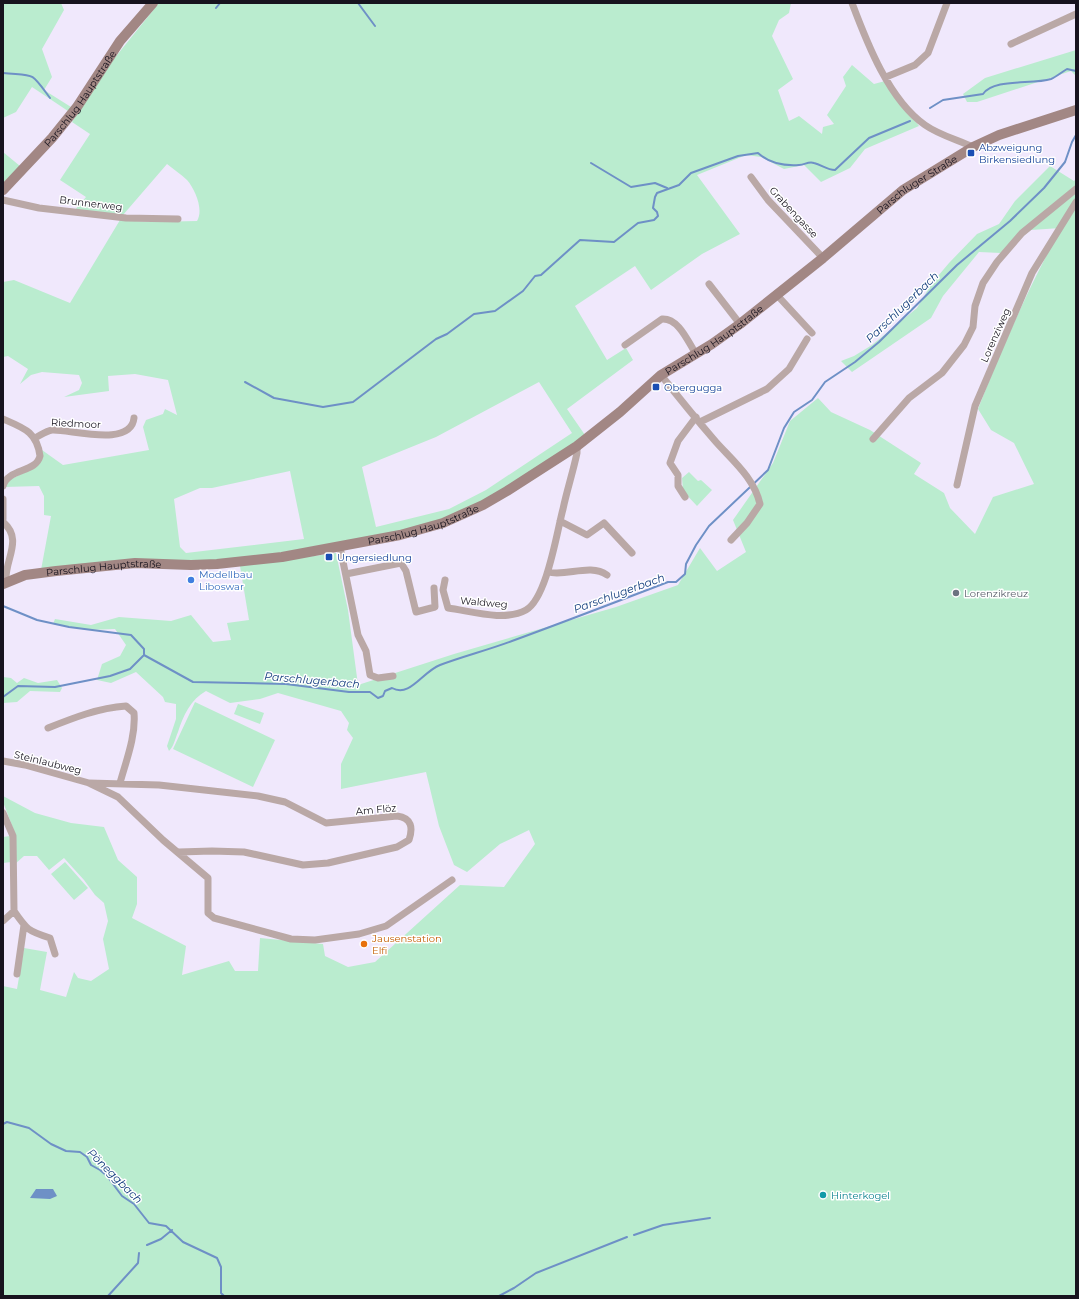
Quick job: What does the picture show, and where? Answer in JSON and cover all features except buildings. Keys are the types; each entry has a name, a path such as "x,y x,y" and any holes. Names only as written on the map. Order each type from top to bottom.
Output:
{"main road":[{"name":"Parschlug Hauptstraße","path":"3,190 52,138 77,107 120,41 153,3"},
{"name":"Parschluger Straße","path":"777,293 823,258 904,190 973,147 1000,135 1076,110"},
{"name":"Parschlug Hauptstraße","path":"5,583 25,575 37,573 135,563 191,566 282,557 400,535 444,523 501,494 577,446 620,412 661,375 696,354 740,324 777,293"}],"street":[{"path":"852,3 864,34 889,84 911,111 926,125 973,147"},
{"path":"886,77 915,65 928,53 947,3"},
{"path":"1011,44 1076,14"},
{"name":"Grabengasse","path":"751,177 768,200 823,258"},
{"path":"873,439 909,398 942,373 964,345 973,327 975,306 983,283 997,262 1022,233 1076,189"},
{"name":"Brunnerweg","path":"3,200 39,208 126,218 178,219"},
{"name":"Lorenziweg","path":"957,485 977,400 1032,273 1076,202"},
{"path":"709,284 740,324"},
{"path":"777,293 812,333"},
{"path":"625,345 662,319 667,319 678,327 696,354"},
{"path":"684,497 678,486 678,475 670,464 678,441 698,420 767,389 788,370 807,339"},
{"path":"661,375 752,484 758,495 760,504 747,523 731,540"},
{"name":"Riedmoor","path":"35,438 52,430 95,435 117,433 131,428 134,425 134,418"},
{"path":"3,419 22,428 35,438 39,449 39,460 36,464 9,476 4,480 3,486"},
{"name":"Waldweg","path":"445,580 443,590 448,608 486,614 514,614 526,610 536,600 548,572 578,453 577,446"},
{"path":"3,499 3,521 9,527 14,541 5,583"},
{"path":"560,521 588,535 604,523 632,553"},
{"path":"340,547 358,635 366,651 370,675 378,678 393,676"},
{"path":"346,574 400,563 406,571 416,612 435,607 434,588"},
{"path":"548,572 557,574 595,570 607,575"},
{"path":"48,728 76,717 111,707 126,706 134,713 135,723 133,737 120,783"},
{"name":"Steinlaubweg","path":"3,762 25,764 89,783"},
{"path":"89,783 118,797 163,840 208,878 208,913 214,918 291,939 315,940 359,934 386,926 452,880"},
{"name":"Am Flöz","path":"89,783 159,785 258,796 285,802 326,824 397,816 405,817 409,821 411,833 409,840 397,847 328,863 303,865 244,852 179,852"},
{"path":"3,813 13,836 14,911 31,932 50,938 55,954"},
{"path":"3,921 14,911"},
{"path":"17,974 24,925"}],"green space":[{"path":"3,3 61,3 64,10 42,49 52,77 44,90 71,107 68,111 32,87 16,112 3,118"},
{"path":"159,3 791,3 789,13 779,20 772,36 793,79 778,90 789,121 799,116 822,134 823,127 834,124 827,115 846,86 843,77 852,65 874,84 885,81 919,126 865,149 850,168 821,182 804,165 784,169 761,157 746,155 697,175 740,234 702,254 651,290 635,266 575,306 607,360 626,348 633,360 567,409 585,435 557,456 468,510 421,527 246,559 41,570 51,516 44,515 44,496 39,486 4,487 7,481 34,468 42,450 63,465 149,450 143,427 146,420 163,414 165,409 177,415 168,380 135,374 108,376 109,391 64,397 79,390 82,383 79,375 42,372 31,375 20,384 28,369 8,356 3,357 3,282 14,280 70,303 120,220 152,222 197,221 199,216 200,211 198,200 193,189 187,180 167,164 123,215 75,210 86,197 60,180 90,134 72,122 113,60","holes":["539,382 572,433 486,490 449,509 376,527 362,467 436,437","290,471 304,539 186,553 180,547 174,499 200,488 212,488"]},
{"path":"1076,50 1076,76 1071,71 977,102 967,102 963,94 985,78"},
{"path":"3,152 20,166 3,183"},
{"path":"1050,166 1074,181 1076,179 1076,1296 3,1296 3,986 17,989 24,948 47,952 40,990 66,997 74,972 78,978 91,981 109,969 103,939 108,921 104,903 95,895 84,880 64,858 49,870 37,856 24,856 15,864 16,836 3,802 3,796 35,813 71,823 104,827 118,860 137,877 137,904 132,918 186,946 182,975 229,961 235,971 258,971 260,938 323,944 325,956 348,967 375,962 460,885 504,887 535,844 529,830 500,844 467,872 454,865 439,826 426,772 341,789 341,764 353,738 347,730 349,723 341,711 278,693 260,699 230,703 206,691 201,694 188,708 173,745 169,751 167,746 176,719 176,704 165,702 163,697 136,672 111,683 97,680 102,664 120,656 126,645 115,629 87,630 53,624 55,619 91,625 119,617 171,621 191,615 213,642 231,640 227,623 249,620 240,566 336,553 348,610 358,685 454,654 616,607 678,585 700,548 717,571 746,552 733,520 773,463 790,421 818,398 831,412 870,430 921,463 914,474 944,493 950,508 975,534 993,497 1034,484 1014,443 991,430 978,409 1016,317 1061,228 1031,230 1001,253 979,252 943,296 931,318 852,372 841,361 854,356 872,345 917,308 932,283 949,263 977,234 999,224 1015,201"},
{"path":"689,472 698,481 701,480 712,490 697,506 683,491 682,478"},
{"path":"3,677 11,678 17,683 24,678 38,683 57,680 62,688 60,692 30,691 17,702 3,703"},
{"path":"195,702 275,740 253,787 173,749"},
{"path":"238,704 264,713 260,724 234,714"},
{"path":"10,836 11,862 3,863 3,837"},
{"path":"65,862 88,888 74,900 51,874"}],"water":[{"path":"36,1189 53,1189 57,1196 50,1199 30,1198"}],"waterway":[{"path":"216,8 220,3"},
{"path":"358,3 375,26"},
{"path":"930,108 943,100 983,94 988,89 996,86 1043,81 1051,79 1067,69 1076,71"},
{"path":"3,73 31,76 39,83 50,98"},
{"path":"245,382 274,398 323,407 353,402 436,339 447,334 474,314 495,311 523,291 535,276 541,275 580,240 614,242 638,223 654,220 658,216 657,212 653,208 657,193 679,185 691,173 738,156 758,153 777,163 793,165 812,163 835,170 869,138 910,121"},
{"name":"Parschlugerbach","path":"3,606 37,620 69,627 131,635 144,649 144,655 193,682 286,684 349,692 370,692 378,698 383,696 385,691 392,688 405,690 440,665 512,641 668,582 676,582 685,574 686,564 696,545 709,526 768,470 784,428 794,412 812,400 825,382 855,362 879,342 957,265 1010,221 1044,188 1065,162 1076,135"},
{"path":"591,163 631,187 655,183 667,188"},
{"path":"3,697 18,686 55,687 110,676 130,669 144,655"},
{"name":"Pöneggbach","path":"3,1124 7,1122 29,1128 51,1144 66,1151 80,1152 87,1157 91,1165 107,1176 122,1196 134,1204 149,1223 166,1226 183,1242 217,1258 221,1267 221,1293 224,1296"},
{"path":"634,1235 663,1225 710,1218"},
{"path":"147,1245 161,1239 172,1230"},
{"path":"499,1296 536,1273 627,1237"},
{"path":"108,1296 138,1263 139,1253"}],"place":[{"name":"Abzweigung Birkensiedlung","path":"971,153"},
{"name":"Obergugga","path":"656,387"},
{"name":"Ungersiedlung","path":"329,557"},
{"name":"Modellbau Liboswar","path":"191,580"},
{"name":"Lorenzikreuz","path":"956,593"},
{"name":"Jausenstation Elfi","path":"364,944"},
{"name":"Hinterkogel","path":"823,1195"}]}
